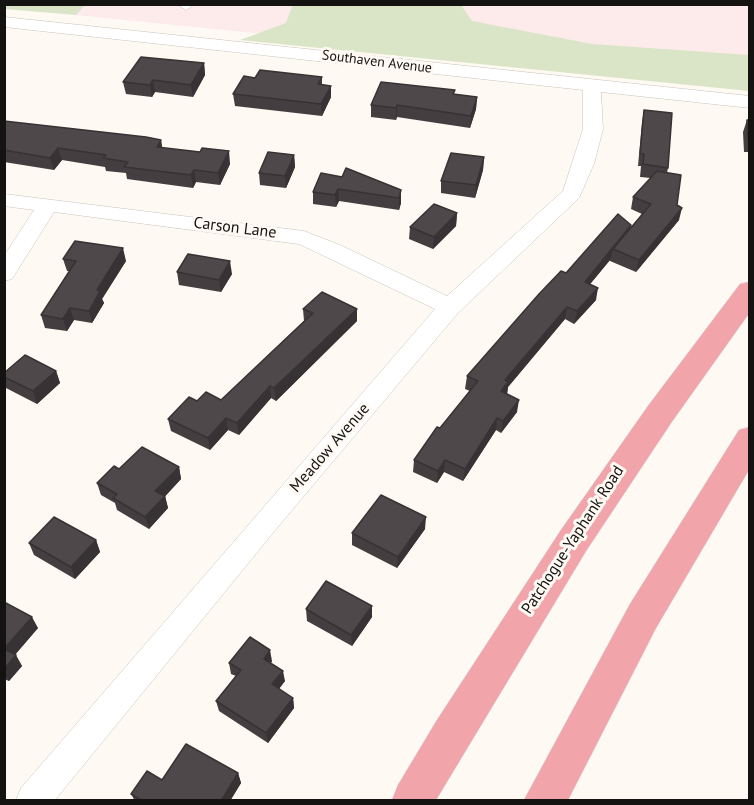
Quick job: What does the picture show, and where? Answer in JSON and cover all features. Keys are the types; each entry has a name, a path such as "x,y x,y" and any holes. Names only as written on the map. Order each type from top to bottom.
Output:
{"main road":[{"name":"Patchogue-Yaphank Road","path":"413,801 507,642 580,527 645,431 750,291"},
{"path":"545,801 643,616 750,439"}],"street":[{"name":"Southaven Avenue","path":"4,22 592,87 750,102"},
{"name":"Meadow Avenue","path":"33,801 259,529 450,307 572,194 584,164 593,129 592,87"},
{"name":"Carson Lane","path":"4,200 304,238 450,307"},
{"path":"4,274 48,205"}],"shaded area":[{"path":"85,4 749,5 749,83 76,15"}],"green space":[{"path":"293,4 461,5 472,21 592,44 749,55 749,91 240,40 286,23"},
{"path":"4,5 85,5 76,15 5,9"}],"building":[{"path":"141,57 204,63 191,85 153,80 150,85 123,82"},
{"path":"260,70 322,77 318,84 331,86 321,104 233,94 244,76 255,78"},
{"path":"381,82 455,90 453,94 477,97 471,116 397,105 396,108 371,105"},
{"path":"644,110 672,113 668,168 643,164 644,154 640,154"},
{"path":"747,120 750,120 750,140 748,140"},
{"path":"4,121 161,140 157,147 200,152 202,148 229,151 218,173 194,170 191,175 124,167 128,162 103,158 106,155 58,148 50,158 4,150"},
{"path":"268,152 294,155 285,176 259,173"},
{"path":"451,153 484,157 476,185 441,181"},
{"path":"346,168 401,190 399,198 338,189 335,195 313,192 321,173 342,177"},
{"path":"657,171 681,175 677,205 682,208 639,260 613,249 651,204 633,197"},
{"path":"434,204 457,213 434,237 410,227"},
{"path":"618,214 631,225 585,282 598,288 577,311 567,307 505,380 508,382 501,391 519,400 503,421 497,418 465,469 445,460 438,471 414,460 437,427 440,428 478,381 467,376 539,294 561,271 566,273"},
{"path":"75,241 123,248 97,290 100,291 89,311 70,308 63,319 41,315 76,261 63,259"},
{"path":"188,254 230,261 219,280 177,272"},
{"path":"322,292 357,309 274,388 270,386 237,423 226,418 208,438 168,419 189,397 197,401 206,392 221,400 313,313 303,309"},
{"path":"25,355 56,371 33,391 4,377 4,373"},
{"path":"142,447 179,467 155,491 165,496 145,517 113,498 117,494 97,483 114,466 119,469"},
{"path":"381,495 426,517 398,557 352,533"},
{"path":"54,517 96,540 71,567 29,543"},
{"path":"326,581 372,606 351,635 306,609"},
{"path":"4,602 32,617 4,649"},
{"path":"250,637 270,650 264,659 283,671 272,684 293,698 266,733 216,701 241,670 229,663"},
{"path":"4,649 16,655 4,669"},
{"path":"186,744 238,773 221,801 143,801 131,794 147,771 162,780"}]}
